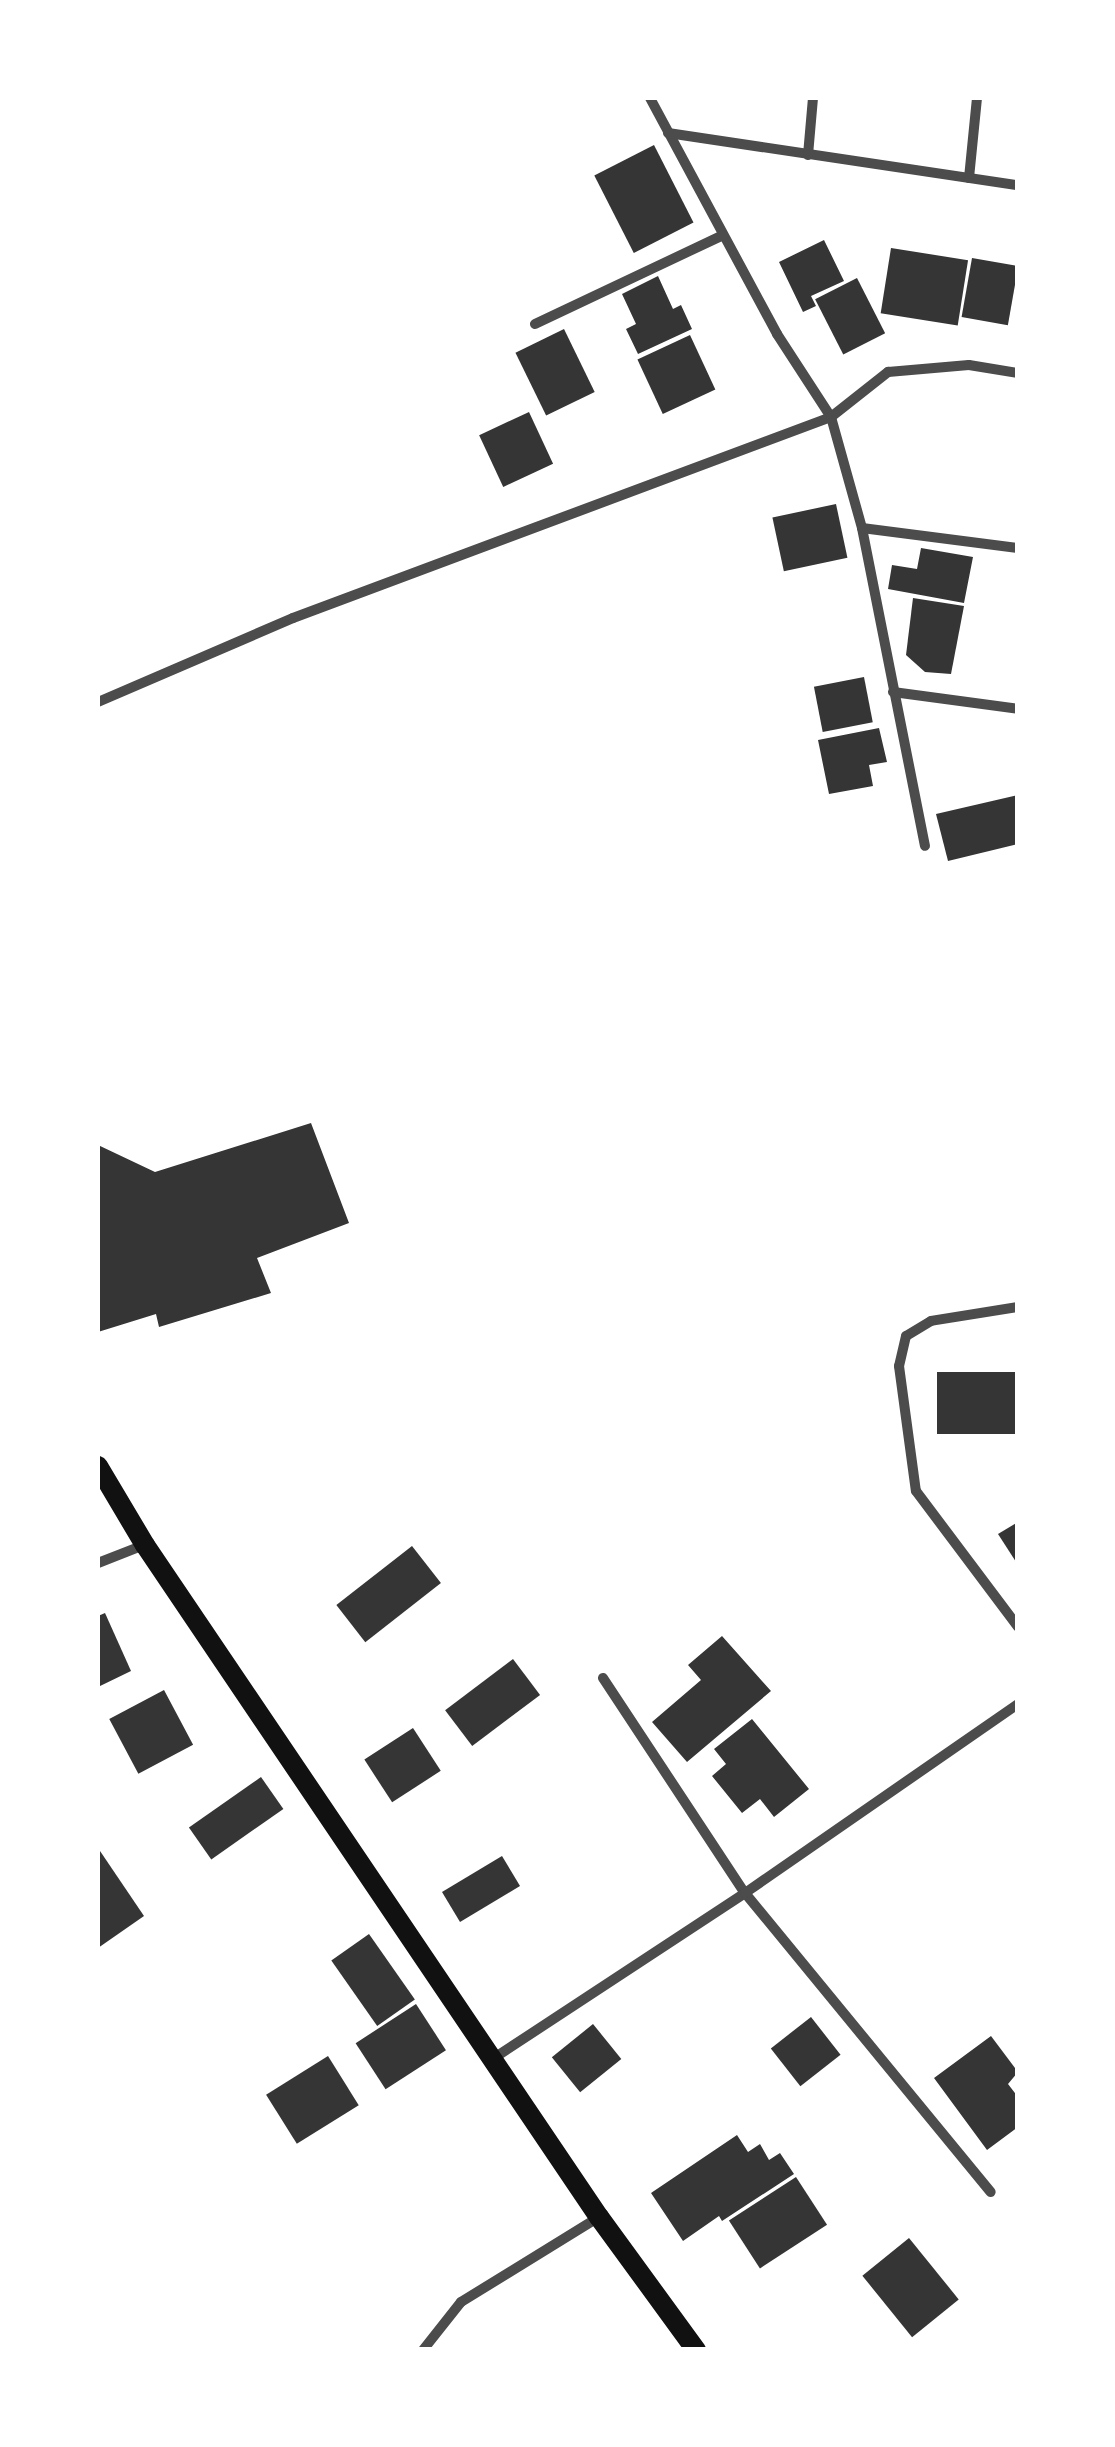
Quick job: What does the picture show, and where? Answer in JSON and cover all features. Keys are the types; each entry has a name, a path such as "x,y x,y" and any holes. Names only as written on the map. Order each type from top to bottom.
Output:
{"main road":[{"path":"98,1466 145,1545 599,2217 696,2350"}],"street":[{"path":"650,98 777,334 830,418 862,528 925,846"},
{"path":"808,155 814,98"},
{"path":"969,178 976,98"},
{"path":"668,133 1018,185"},
{"path":"534,324 724,235"},
{"path":"98,702 292,618 830,418 888,372 969,365 1018,373"},
{"path":"862,528 1018,548"},
{"path":"894,692 1018,709"},
{"path":"1018,1308 931,1321 906,1336 899,1366 916,1491 1018,1628"},
{"path":"98,1562 145,1545"},
{"path":"603,1678 746,1893 991,2192"},
{"path":"494,2058 746,1893 1018,1704"},
{"path":"423,2350 461,2302 599,2217"}],"building":[{"path":"654,145 693,223 634,253 594,175"},
{"path":"824,240 844,281 811,296 816,306 803,312 779,262"},
{"path":"891,248 968,260 958,325 881,313"},
{"path":"972,258 1018,266 1008,325 962,317"},
{"path":"658,276 673,309 681,305 692,329 638,354 626,329 636,324 622,294"},
{"path":"857,278 885,333 843,355 815,299"},
{"path":"564,329 595,392 546,416 515,353"},
{"path":"690,335 715,389 663,414 637,360"},
{"path":"529,412 553,464 503,487 479,435"},
{"path":"836,504 847,558 784,571 772,518"},
{"path":"921,548 973,557 964,603 888,589 892,565 917,569"},
{"path":"913,598 964,606 951,674 925,672 906,655"},
{"path":"864,677 873,722 823,732 814,687"},
{"path":"879,728 887,762 869,765 873,786 829,794 818,740"},
{"path":"1018,795 1018,844 948,861 936,814"},
{"path":"311,1123 349,1223 257,1258 271,1293 159,1327 156,1314 98,1332 98,1145 155,1172"},
{"path":"937,1372 1018,1372 1018,1434 937,1434"},
{"path":"1018,1522 1018,1565 998,1534"},
{"path":"412,1546 441,1583 365,1642 336,1605"},
{"path":"105,1613 131,1671 98,1687 98,1616"},
{"path":"722,1636 771,1691 687,1762 652,1722 701,1680 688,1665"},
{"path":"513,1659 540,1695 472,1746 445,1710"},
{"path":"164,1690 193,1745 138,1774 109,1719"},
{"path":"752,1719 809,1789 774,1817 760,1799 742,1813 712,1776 726,1764 714,1749"},
{"path":"413,1728 441,1771 392,1802 364,1760"},
{"path":"261,1777 283,1809 211,1859 189,1827"},
{"path":"98,1848 144,1916 98,1948"},
{"path":"502,1856 520,1886 460,1922 442,1892"},
{"path":"369,1934 415,2000 377,2026 331,1960"},
{"path":"416,2004 446,2050 386,2089 356,2043"},
{"path":"811,2017 841,2055 800,2086 771,2048"},
{"path":"593,2024 621,2059 580,2092 552,2057"},
{"path":"991,2036 1018,2072 1008,2084 1018,2097 1018,2127 987,2150 934,2078"},
{"path":"328,2056 359,2105 297,2144 266,2095"},
{"path":"737,2135 748,2152 760,2144 769,2160 780,2153 794,2174 722,2221 719,2216 683,2241 651,2193"},
{"path":"796,2177 827,2225 760,2268 729,2221"},
{"path":"909,2238 959,2299 912,2337 862,2276"}]}
